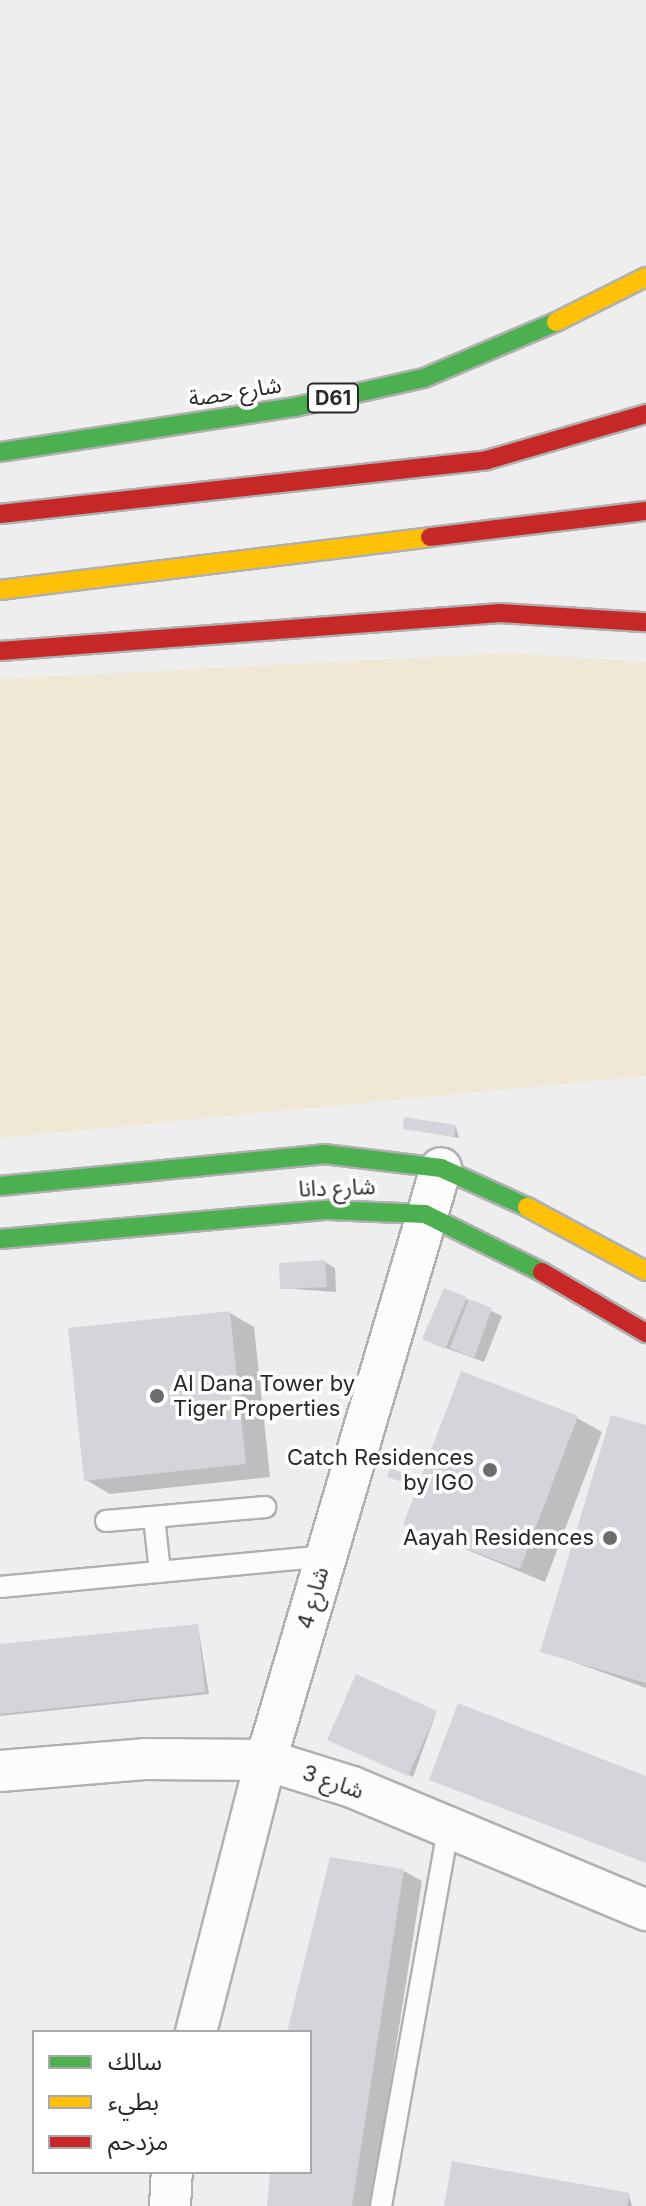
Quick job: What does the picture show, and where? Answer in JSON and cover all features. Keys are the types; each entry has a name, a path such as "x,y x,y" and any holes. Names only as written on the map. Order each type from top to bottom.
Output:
{"main road":[{"name":"شارع حصة","path":"0,452 295,407 424,378 496,353 646,277"},
{"path":"0,514 487,460 646,414"},
{"path":"0,590 646,511"},
{"path":"0,651 501,613 646,622"},
{"name":"شارع دانا","path":"0,1186 324,1154 441,1168 646,1271"},
{"name":"شارع دانا","path":"0,1239 328,1210 425,1214 497,1245 646,1333"}],"street":[{"name":"شارع 4","path":"197,2030 266,1760 441,1168"},
{"name":"شارع 3","path":"0,1771 107,1761 266,1760 448,1828 646,1910"},
{"path":"170,2206 172,2174"}],"lane":[{"path":"106,1521 265,1507"},
{"path":"154,1517 160,1572"},
{"path":"0,1587 325,1556"},
{"path":"381,2206 448,1828"}],"sand":[{"path":"511,653 646,662 646,1076 0,1138 0,679"}],"building":[{"path":"404,1117 456,1125 454,1137 403,1129"},
{"path":"325,1260 327,1287 280,1289 279,1263"},
{"path":"444,1288 467,1297 445,1349 422,1339"},
{"path":"469,1299 492,1308 474,1358 450,1348"},
{"name":"Al Dana Tower by Tiger Properties","path":"230,1311 246,1464 84,1481 68,1328"},
{"name":"Catch Residences by IGO","path":"461,1371 578,1416 520,1569 403,1525"},
{"name":"Aayah Residences","path":"611,1415 646,1425 646,1683 540,1652"},
{"path":"390,1468 411,1476 409,1484 387,1477"},
{"path":"198,1624 205,1692 0,1714 0,1644"},
{"path":"356,1674 437,1711 408,1776 327,1740"},
{"path":"458,1703 646,1776 646,1863 429,1780"},
{"path":"330,1857 404,1869 352,2206 267,2206 270,2174 312,2174 312,2030 287,2030"},
{"path":"452,2161 630,2193 627,2206 444,2206"}],"traffic: fast":[{"path":"0,452 295,407 424,378 556,322"},
{"path":"0,1186 324,1154 441,1168 527,1207"},
{"path":"0,1239 328,1210 425,1214 542,1272"}],"traffic: slow":[{"path":"556,322 646,277"},
{"path":"0,590 430,537"},
{"path":"527,1207 646,1271"}],"traffic: jam":[{"path":"0,514 487,460 646,414"},
{"path":"430,537 646,511"},
{"path":"0,651 501,613 646,622"},
{"path":"542,1272 646,1333"}],"place":[{"name":"Al Dana Tower by Tiger Properties","path":"157,1396"},
{"name":"Catch Residences by IGO","path":"490,1470"},
{"name":"Aayah Residences","path":"610,1538"}]}
